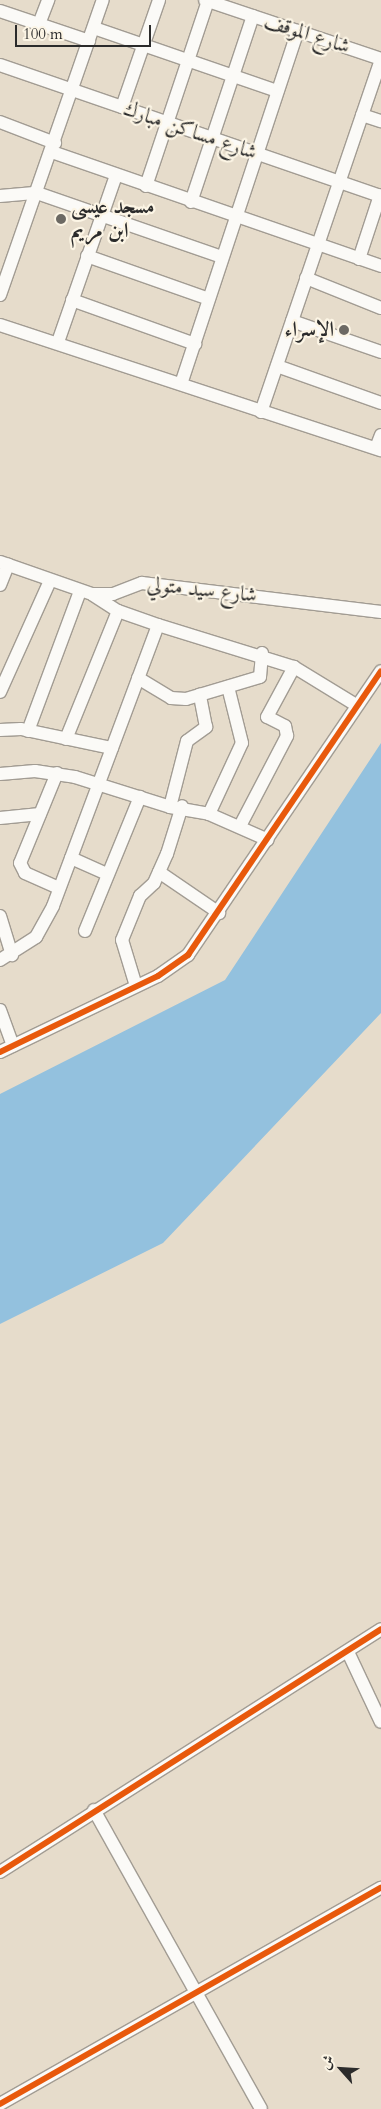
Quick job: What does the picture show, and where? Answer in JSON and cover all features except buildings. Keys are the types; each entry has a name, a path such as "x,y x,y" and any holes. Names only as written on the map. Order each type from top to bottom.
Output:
{"street":[{"path":"40,24 48,0"},
{"path":"0,295 73,91 103,0"},
{"path":"122,107 159,0"},
{"path":"146,186 189,59 206,0"},
{"name":"شارع الموقف","path":"206,0 381,59"},
{"path":"0,11 89,42"},
{"path":"191,202 253,16"},
{"path":"94,28 189,59 277,91"},
{"path":"181,384 234,218 298,31"},
{"path":"261,412 381,59"},
{"name":"شارع مساكن مبارك","path":"1,70 122,107 381,196"},
{"path":"362,114 381,121"},
{"path":"0,122 116,175 234,218 381,266"},
{"path":"58,342 116,175"},
{"path":"0,196 37,193 222,257"},
{"path":"359,259 381,196"},
{"path":"88,256 209,299"},
{"path":"306,278 381,308"},
{"path":"72,300 194,344"},
{"path":"292,321 381,352"},
{"path":"0,325 58,342 261,412 379,449 381,435"},
{"path":"276,366 381,403"},
{"path":"0,585 4,564"},
{"name":"شارع سيد متولي","path":"4,564 86,593 113,594 142,583 381,612"},
{"path":"0,692 50,581"},
{"path":"28,731 86,593 118,611 158,625 262,654 294,667 356,705"},
{"path":"66,739 118,611"},
{"path":"0,916 6,957 36,937 59,888 158,625"},
{"path":"138,678 175,699 200,695 260,677 262,654"},
{"path":"240,826 287,736 285,726 267,717 294,667"},
{"path":"0,1052 181,962 219,914 356,705 381,671"},
{"path":"210,814 242,743 228,688"},
{"path":"136,986 122,940 140,896 160,872 176,806 187,741 206,727 200,695"},
{"path":"0,730 28,731 112,748"},
{"path":"0,774 57,773 99,783 140,797 210,814 268,840"},
{"path":"57,773 20,867 59,888"},
{"path":"85,931 140,797"},
{"path":"0,818 40,814"},
{"path":"70,858 107,874"},
{"path":"160,872 219,914"},
{"path":"0,1010 13,1046"},
{"path":"0,1872 94,1810 348,1652 381,1629"},
{"path":"348,1652 381,1722"},
{"path":"94,1810 261,2109"},
{"path":"0,2104 381,1888"}],"water":[{"path":"381,743 381,1013 163,1243 0,1324 0,1094 225,980"}],"cycle path":[{"path":"0,1052 158,976 188,955 381,671"},
{"path":"0,1872 381,1629"},
{"path":"0,2104 381,1888"}],"place":[{"name":"مسجد عيسى ابن مريم","path":"61,219"},
{"name":"الإسراء","path":"344,330"}]}
